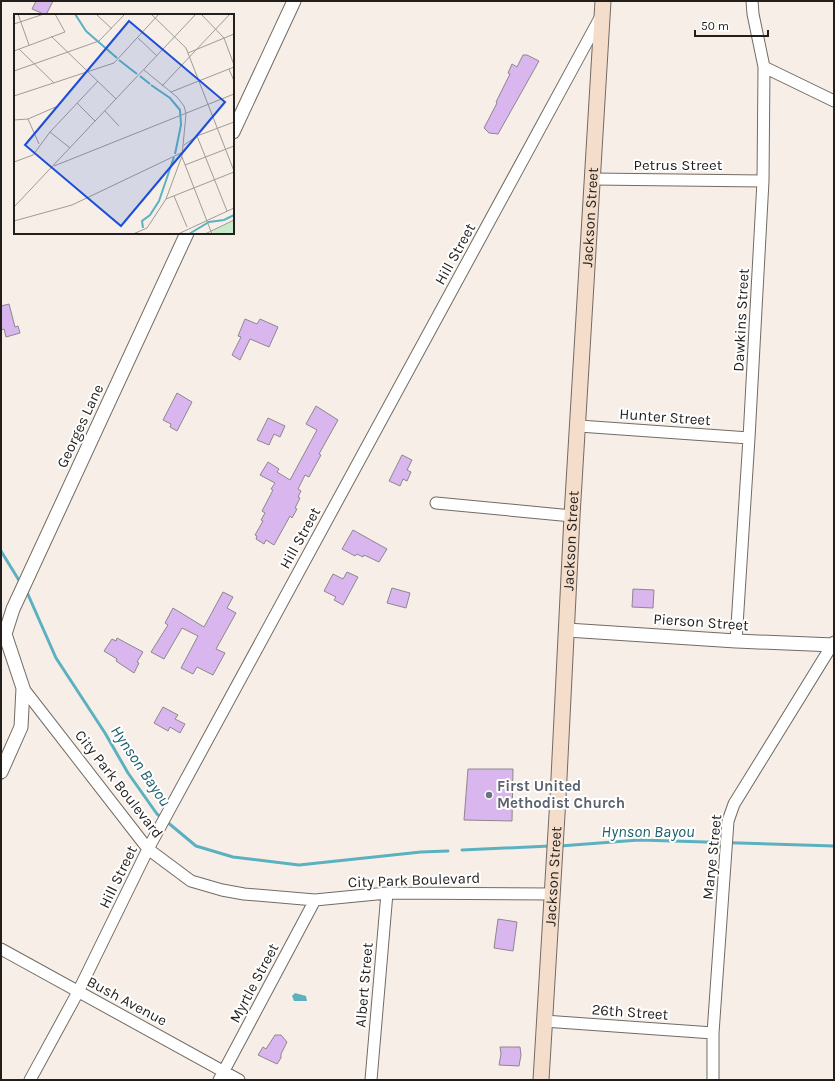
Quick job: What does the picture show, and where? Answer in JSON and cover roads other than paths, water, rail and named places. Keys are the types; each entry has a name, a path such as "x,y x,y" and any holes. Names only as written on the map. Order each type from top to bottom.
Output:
{"main road":[{"name":"Jackson Street","path":"541,1080 558,798 572,516 579,426 603,7"}],"street":[{"path":"234,130 294,1"},
{"name":"Dawkins Street","path":"736,641 763,181 764,67 753,14 752,1"},
{"name":"Hill Street","path":"30,1080 78,992 148,849 603,7"},
{"path":"764,67 834,101"},
{"name":"Petrus Street","path":"593,179 763,181"},
{"name":"Georges Lane","path":"3,632 186,234"},
{"name":"Hunter Street","path":"579,426 749,438"},
{"path":"436,503 572,516"},
{"name":"Pierson Street","path":"567,630 736,641 833,644"},
{"name":"City Park Boulevard","path":"3,632 24,688 148,849 191,880 207,886 244,894 315,900 387,893 552,894"},
{"name":"Marye Street","path":"713,1080 713,1033 728,821 734,804 833,644"},
{"path":"1,772 21,727 24,688"},
{"name":"Albert Street","path":"371,1080 387,893"},
{"name":"Myrtle Street","path":"222,1076 315,900"},
{"name":"Bush Avenue","path":"1,949 222,1076 239,1080"},
{"name":"26th Street","path":"544,1021 713,1033"}],"water":[{"path":"295,993 306,996 307,1001 294,1001 292,996"}],"waterway":[{"name":"Hynson Bayou","path":"1,551 20,582"},
{"name":"Hynson Bayou","path":"26,590 56,658 105,733 128,773 157,814 162,818"},
{"name":"Hynson Bayou","path":"166,821 196,846 233,857 299,865 421,852 448,851"},
{"name":"Hynson Bayou","path":"560,846 639,840 834,846"},
{"name":"Hynson Bayou","path":"462,850 550,846"}],"place":[{"name":"First United Methodist Church","path":"489,795"}]}
